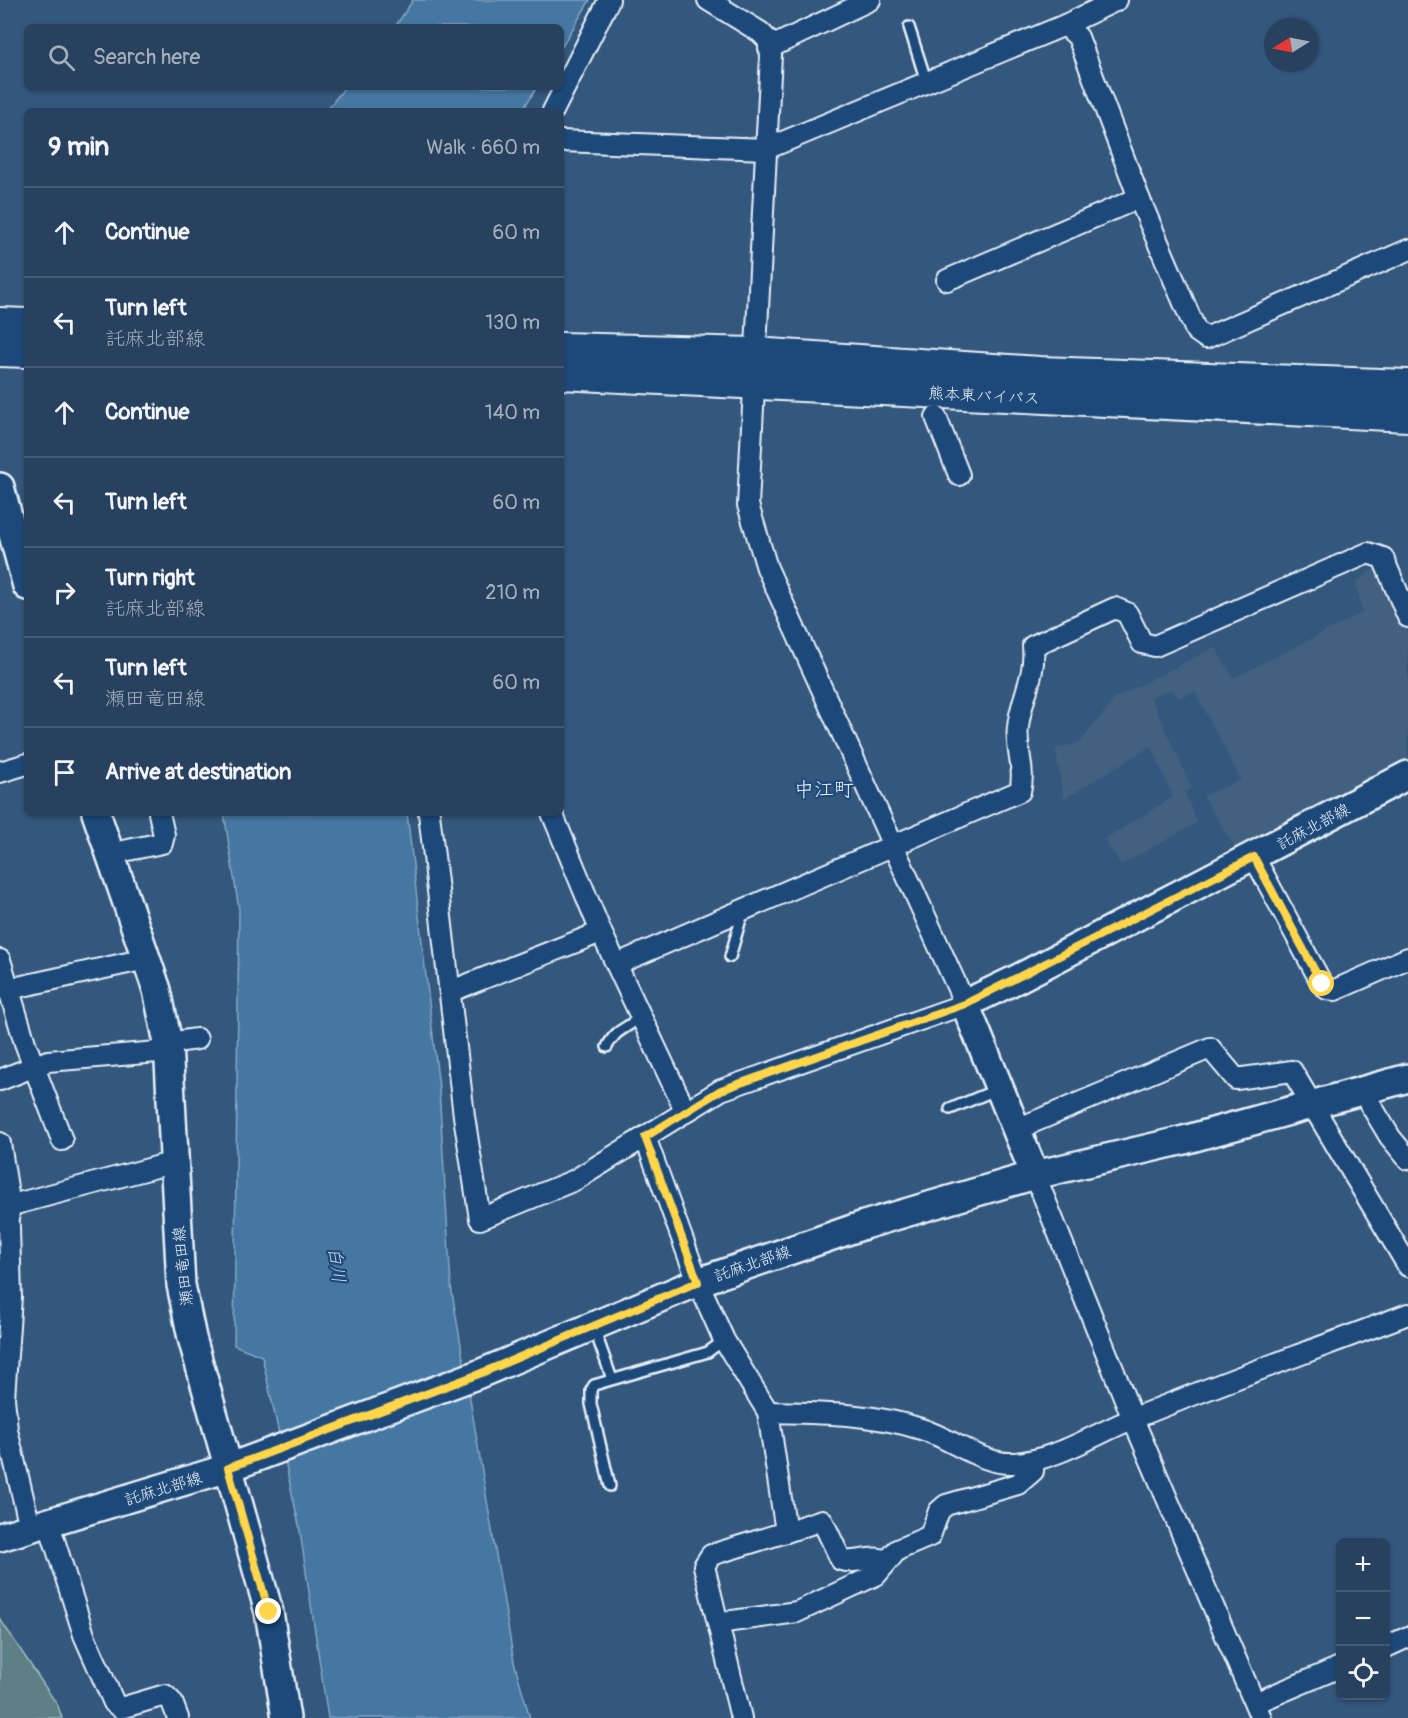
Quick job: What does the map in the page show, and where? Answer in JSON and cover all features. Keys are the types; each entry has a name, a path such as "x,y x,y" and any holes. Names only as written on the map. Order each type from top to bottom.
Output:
{"highway":[{"path":"0,324 24,325"},
{"path":"0,350 24,351"},
{"name":"熊本東バイパス","path":"566,361 753,369 1408,415"},
{"name":"熊本東バイパス","path":"753,369 1028,372 1408,386"}],"main road":[{"path":"0,487 24,575"},
{"name":"託麻北部線","path":"965,1004 1254,857 1408,775"},
{"name":"瀬田竜田線","path":"97,816 157,990 169,1047 181,1285 192,1338 269,1612 286,1718"},
{"path":"965,1004 1035,1175"},
{"name":"託麻北部線","path":"0,1537 228,1468 265,1452 479,1374 593,1324 698,1282 864,1225 1035,1175 1314,1106 1408,1078"}],"street":[{"path":"564,88 609,0"},
{"path":"769,48 870,0"},
{"path":"564,141 766,149 925,78 1065,25 1117,0"},
{"path":"429,816 464,1116 480,1219 575,1180 721,1090 965,1004 896,846 767,568 748,505 769,48 768,40 760,32 718,2"},
{"path":"1065,25 1078,37 1139,198 1196,331 1206,338 1408,250"},
{"path":"554,108 563,90"},
{"path":"946,280 1139,198"},
{"path":"936,417 959,475"},
{"path":"617,964 743,912 885,848 896,846 1020,791 1023,778 1017,728 1035,666 1033,646 1115,608 1127,613 1142,643 1155,646 1368,553 1383,558 1408,617"},
{"path":"0,772 24,765"},
{"path":"109,854 162,843 164,835 160,816"},
{"path":"553,816 601,932 686,1112"},
{"path":"1254,857 1327,989 1335,990 1408,958"},
{"path":"459,988 601,932"},
{"path":"7,999 146,958"},
{"path":"0,960 7,999 36,1066 62,1140"},
{"path":"0,1080 48,1061 169,1047 197,1039"},
{"path":"1017,1129 1210,1048 1236,1078 1292,1071 1408,1266"},
{"path":"1363,1092 1390,1137 1408,1159"},
{"path":"645,1137 698,1282 724,1340 768,1412 786,1532"},
{"path":"1,1155 8,1206 11,1297 4,1398 7,1430 40,1526 114,1703 121,1708 165,1695 172,1702 178,1718"},
{"path":"8,1206 175,1162"},
{"path":"1035,1175 1133,1419 1258,1711 1336,1670"},
{"path":"768,1412 835,1414 870,1418 921,1429 992,1460 1011,1464 1034,1461 1133,1419 1408,1314"},
{"path":"718,1623 797,1612 876,1575 897,1550 930,1536 939,1511 946,1505 1018,1484 1033,1471 1034,1461"},
{"path":"741,1718 704,1566 711,1555 822,1520 841,1560 853,1562 875,1558 886,1561"},
{"path":"1388,1646 1408,1638"}],"lane":[{"path":"920,61 925,78"},
{"path":"730,957 743,912"},
{"path":"608,1047 614,1033 634,1023 641,1014"},
{"path":"950,1109 1000,1088"},
{"path":"593,1324 612,1379"},
{"path":"610,1486 590,1396 594,1385 708,1352 724,1340"}],"shaded area":[{"path":"1380,565 1408,631 1408,759 1236,849 1203,796 1241,780 1195,692 1179,698 1171,689 1151,698 1192,788 1185,793 1197,823 1121,865 1104,839 1173,797 1151,746 1064,799 1055,749 1080,742 1116,697 1215,647 1233,678 1362,613 1356,582"}],"green space":[{"path":"0,1619 58,1706 62,1718 0,1718"}],"water":[{"path":"413,0 590,0 564,43 564,24 397,24"},
{"path":"343,90 535,90 524,108 328,108"},
{"name":"白川","path":"224,816 407,816 439,1088 451,1286 514,1662 530,1718 328,1718 299,1525 262,1356 234,1345 239,910"}],"district":[{"name":"中江町","path":"824,789"}],"route":[{"path":"269,1612 228,1468 265,1452 479,1374 593,1324 698,1282 661,1174 645,1137 721,1090 965,1004 1254,857 1322,984"}]}
